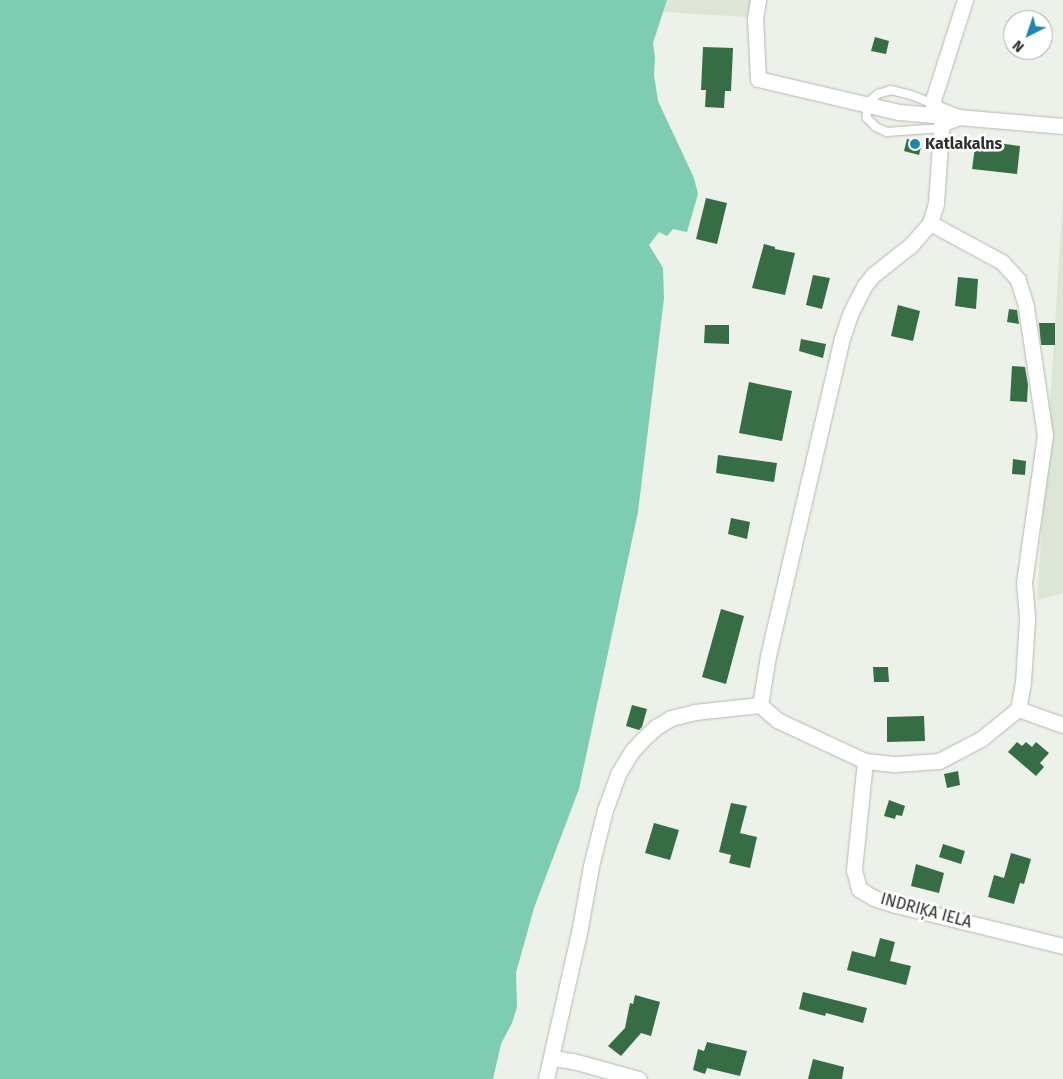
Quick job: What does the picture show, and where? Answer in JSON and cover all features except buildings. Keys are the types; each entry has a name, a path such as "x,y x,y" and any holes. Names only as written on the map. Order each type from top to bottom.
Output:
{"street":[{"path":"758,0 755,19 758,78 899,112 1063,126"},
{"path":"760,705 764,674 794,541 820,442 842,338 851,312 865,286 873,276 911,245 930,223 936,204 937,116 965,0"},
{"path":"546,1079 553,1058 591,866 605,810 618,774 632,751 656,726 671,718 695,712 760,705 777,720 865,761 896,764 939,761 981,739 1018,710 1023,682 1027,619 1024,582 1045,435 1026,307 1018,280 1002,262 930,223"},
{"path":"1018,710 1063,725"},
{"name":"INDRIĶA IELA","path":"865,761 854,870 860,889 874,898 896,905 1063,946"},
{"path":"553,1058 574,1061 639,1079"}],"lane":[{"path":"866,104 867,118 876,127 887,132 937,116"}],"shaded area":[{"path":"0,0 667,0 653,43 655,57 654,75 658,101 694,178 698,194 687,232 673,229 667,236 659,232 649,245 663,268 664,298 638,512 579,789 534,908 516,973 517,1007 512,1023 501,1044 493,1079 0,1079"},
{"path":"667,0 751,0 747,17 663,12"},
{"path":"1063,196 1063,593 1037,600 1055,326"}],"place":[{"name":"Katlakalns","path":"915,144"}]}
